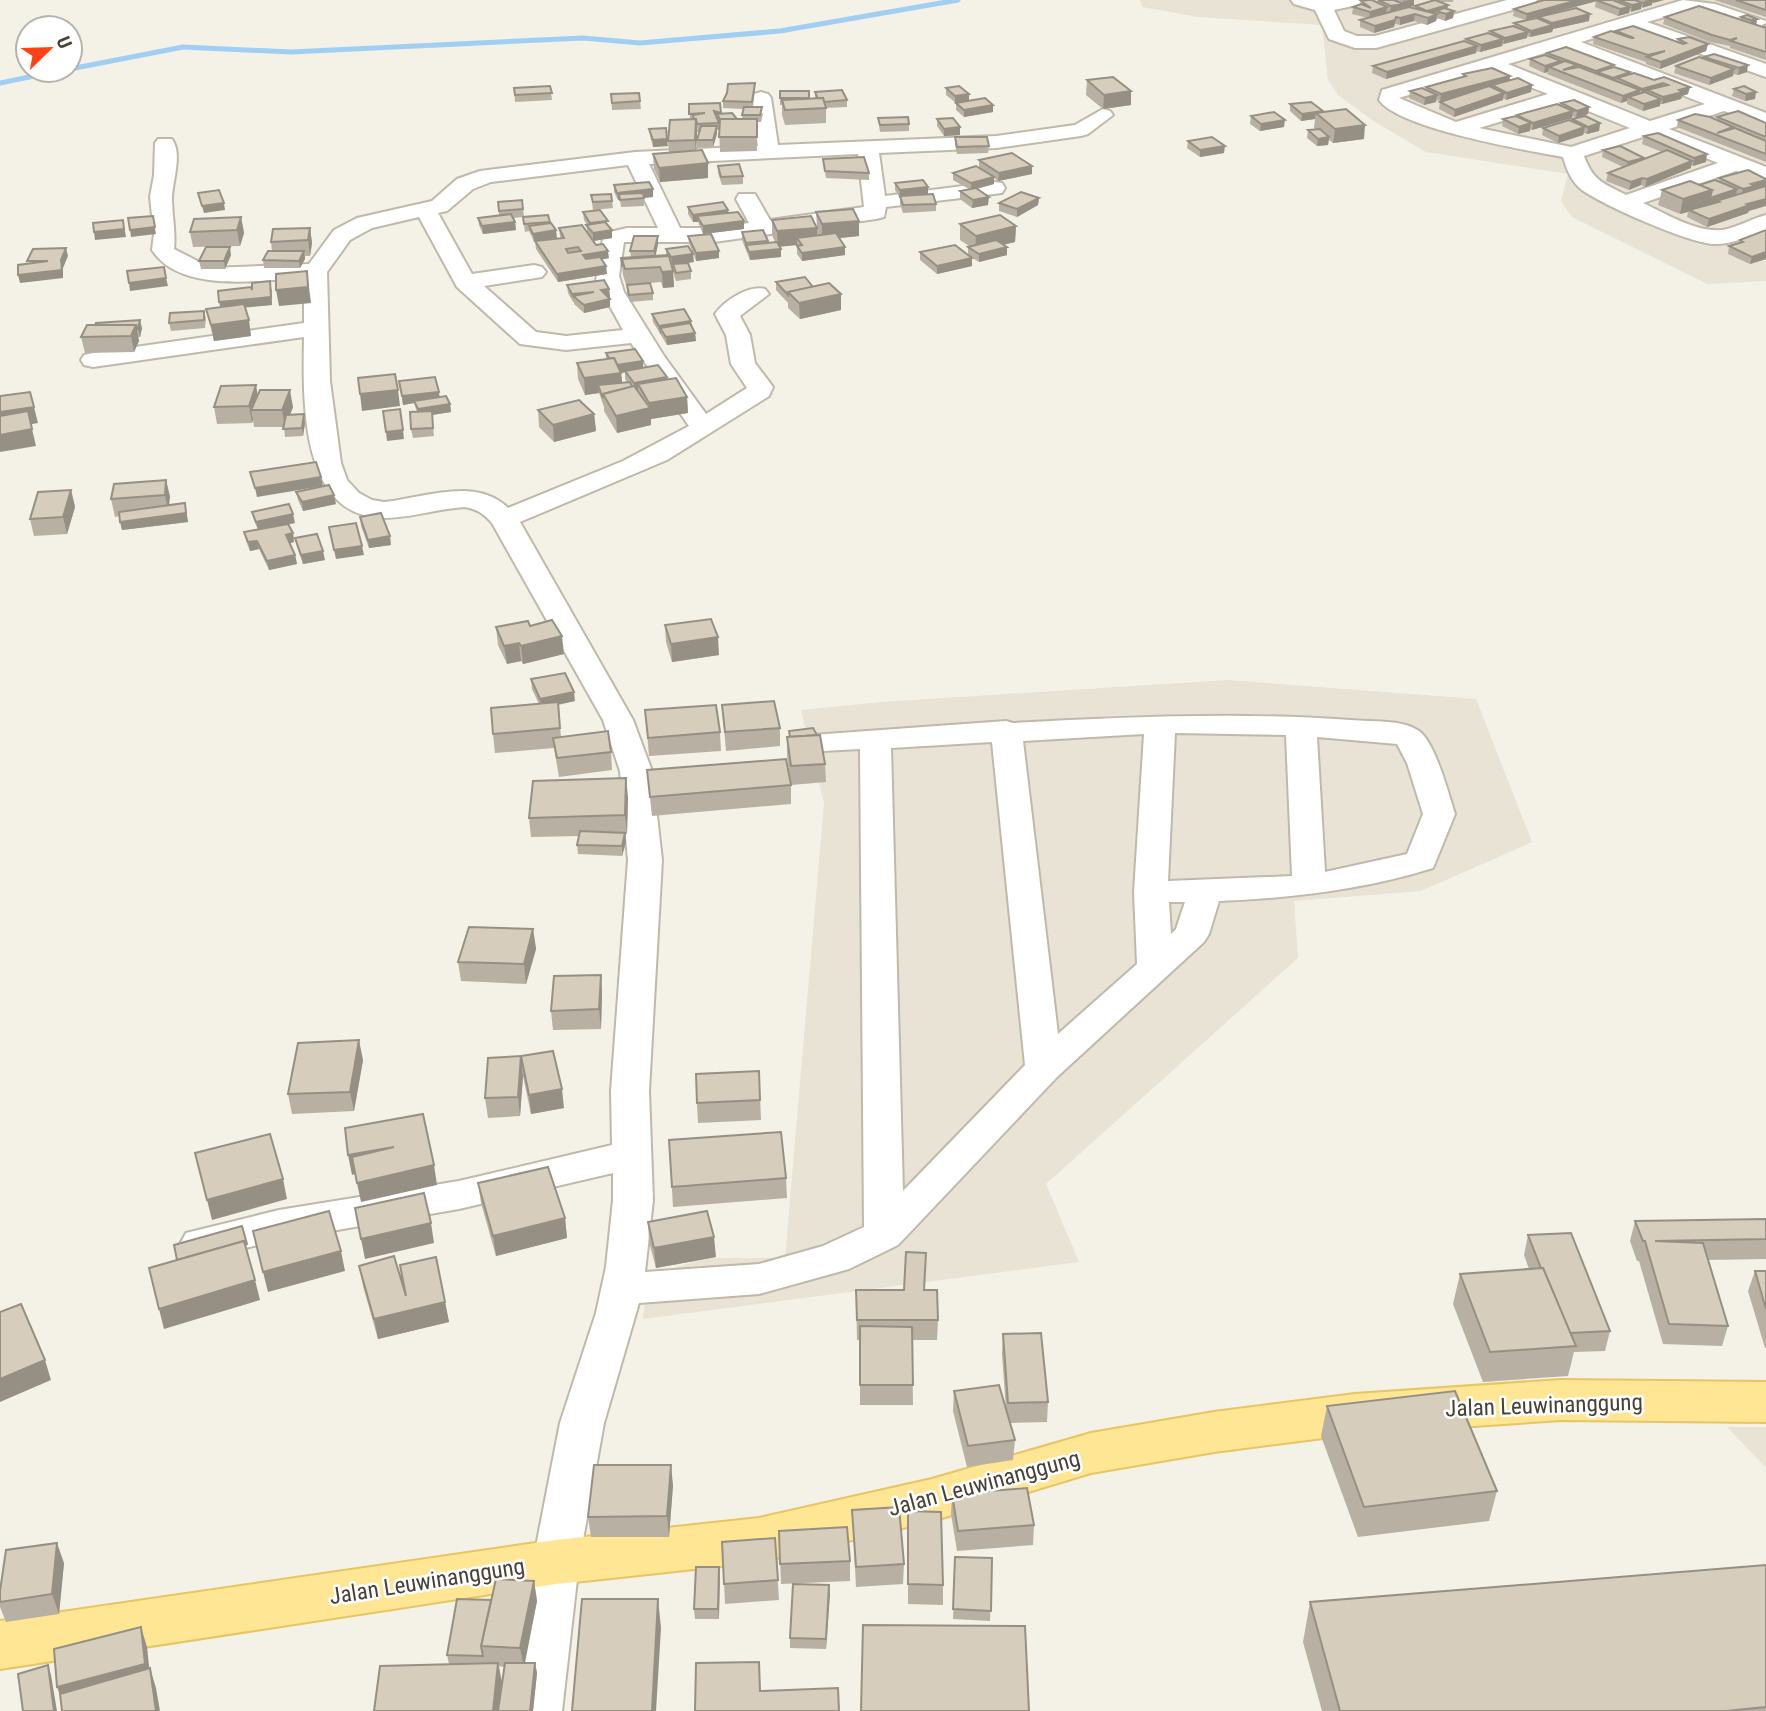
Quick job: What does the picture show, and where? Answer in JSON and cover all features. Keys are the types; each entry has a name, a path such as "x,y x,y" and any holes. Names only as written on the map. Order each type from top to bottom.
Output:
{"main road":[{"name":"Jalan Leuwinanggung","path":"0,1645 556,1562 759,1539 932,1500 1091,1453 1214,1432 1355,1414 1561,1400 1766,1402"}],"street":[{"path":"1300,0 1323,6 1356,0"},
{"path":"1323,6 1336,35 1366,43 1483,5 1528,0"},
{"path":"1724,104 1572,153 1455,129 1396,105 1389,100 1389,94 1692,5 1766,27"},
{"path":"1629,22 1765,71"},
{"path":"1563,42 1724,104 1761,115"},
{"path":"1490,64 1766,175"},
{"path":"1698,94 1765,71"},
{"path":"1455,129 1569,95"},
{"path":"761,98 769,152"},
{"path":"165,144 160,197 166,234 163,250 196,271 211,275 315,271 326,260 342,234 365,223 444,204 465,184 475,179 635,158 990,142 1078,131 1103,115"},
{"path":"704,427 689,410 608,283 614,240 622,236 706,236 873,213 877,210 877,202 868,147"},
{"path":"1572,153 1580,175 1590,185 1695,233 1707,236 1730,235 1766,222"},
{"path":"635,158 673,236"},
{"path":"1625,202 1738,163"},
{"path":"877,202 994,188"},
{"path":"747,199 763,229"},
{"path":"426,210 465,282 529,339 566,343 640,335"},
{"path":"315,271 319,305 319,396 327,467 342,495 355,503 385,510 468,500 483,502 504,519 618,720 636,771 645,860 630,1091 633,1200 621,1289 582,1423 556,1562 538,1711"},
{"path":"465,282 534,272"},
{"path":"504,519 660,452 760,391 761,387 743,364 738,335 727,314 757,294"},
{"path":"93,360 318,328"},
{"path":"1155,968 1151,892 1160,724"},
{"path":"823,742 1006,730 1160,724 1301,726 1395,733 1409,738 1423,763 1439,814 1421,861 1401,868 1310,884 1151,892"},
{"path":"1301,726 1310,884"},
{"path":"1006,730 1044,1068"},
{"path":"875,740 879,834 884,1234"},
{"path":"621,1289 759,1279 835,1258 884,1234 1044,1068 1192,934 1205,891"},
{"path":"180,1249 279,1225 459,1195 630,1155"}],"shaded area":[{"path":"1140,0 1766,0 1766,281 1707,284 1572,217 1561,201 1568,174 1426,152 1375,122 1338,95 1328,80 1322,25 1198,17 1142,7"},
{"path":"1228,680 1476,699 1532,842 1421,891 1294,901 1298,958 1046,1184 1079,1262 643,1319 648,1277 704,1258 785,1258 824,803 801,710 882,702"},
{"path":"1727,1427 1766,1427 1766,1468"}],"building":[{"path":"1372,0 1387,7 1370,12 1353,7 1361,4 1371,8 1361,1"},
{"path":"1378,0 1394,0 1403,4 1391,6"},
{"path":"1435,0 1448,5 1427,11 1415,6"},
{"path":"1544,0 1578,0 1527,14 1514,9"},
{"path":"1596,0 1613,0 1630,7 1620,9"},
{"path":"1618,0 1635,0 1642,3 1632,5"},
{"path":"1736,0 1766,0 1766,10"},
{"path":"1699,6 1766,28 1766,52 1731,41 1737,38 1730,40 1712,35 1665,17"},
{"path":"1409,7 1437,14 1428,18 1415,14 1396,17 1395,20 1375,26 1360,20"},
{"path":"1444,8 1454,11 1446,14 1436,11"},
{"path":"1576,8 1590,14 1552,23 1538,17"},
{"path":"1747,15 1757,19 1741,17"},
{"path":"1537,18 1553,25 1531,31 1514,23"},
{"path":"1513,26 1528,32 1505,38 1490,31"},
{"path":"1633,26 1683,44 1686,43 1678,39 1689,37 1708,44 1661,62 1647,57 1665,51 1648,55 1594,37 1611,31 1634,38 1616,31"},
{"path":"1488,33 1503,39 1481,45 1466,39"},
{"path":"1464,41 1477,46 1387,72 1373,66"},
{"path":"1566,47 1614,65 1596,71 1547,53"},
{"path":"1714,54 1748,65 1739,68 1704,57"},
{"path":"1545,55 1561,61 1545,66 1530,59"},
{"path":"1699,57 1734,69 1711,78 1676,66"},
{"path":"1565,61 1577,65 1563,70 1579,67 1640,90 1623,96 1549,67"},
{"path":"1614,67 1630,72 1613,78 1597,72"},
{"path":"1492,68 1510,76 1441,94 1426,87 1466,76 1463,74"},
{"path":"1634,73 1654,80 1664,77 1690,87 1679,90 1683,92 1663,97 1647,90 1668,85 1663,83 1642,89 1617,78"},
{"path":"1113,77 1131,91 1104,95 1087,80"},
{"path":"1518,78 1532,85 1507,93 1492,85"},
{"path":"755,83 752,102 723,101 728,84"},
{"path":"550,86 552,93 515,95 514,88"},
{"path":"959,86 969,94 955,96 946,88"},
{"path":"1489,86 1504,93 1455,110 1440,102"},
{"path":"1744,86 1756,92 1746,94 1734,89"},
{"path":"1422,88 1437,95 1425,98 1410,91"},
{"path":"842,90 847,100 824,102 823,98 818,99 815,92"},
{"path":"780,91 809,91 809,98 780,98"},
{"path":"1645,92 1661,99 1644,104 1628,97"},
{"path":"639,93 640,101 612,103 611,94"},
{"path":"823,98 826,108 785,110 782,100"},
{"path":"985,98 993,105 964,110 956,103"},
{"path":"1574,100 1589,107 1577,111 1561,103"},
{"path":"1311,102 1323,111 1302,114 1290,104"},
{"path":"720,103 721,113 714,111 719,123 697,124 693,115 705,113 689,114 689,104"},
{"path":"1557,104 1573,111 1533,123 1517,115"},
{"path":"744,107 762,107 760,115 742,115"},
{"path":"1346,109 1365,125 1335,129 1316,113"},
{"path":"1738,111 1766,123 1766,137 1717,117"},
{"path":"1274,112 1285,120 1261,124 1251,116"},
{"path":"732,113 737,119 720,119 717,114"},
{"path":"1695,114 1733,127 1717,133 1735,128 1766,141 1766,154 1678,120"},
{"path":"1516,116 1531,123 1519,127 1503,119"},
{"path":"1585,116 1600,123 1588,127 1572,119"},
{"path":"908,117 909,124 880,125 878,118"},
{"path":"953,118 960,127 944,129 937,119"},
{"path":"696,119 695,140 668,141 670,120"},
{"path":"720,119 757,119 757,137 719,137"},
{"path":"1569,120 1585,127 1559,136 1543,128"},
{"path":"701,126 717,126 713,140 697,140"},
{"path":"666,128 667,139 653,140 649,129"},
{"path":"1320,129 1329,137 1318,139 1308,130"},
{"path":"1658,133 1707,154 1694,158 1644,136"},
{"path":"955,137 987,137 989,146 957,147"},
{"path":"1212,137 1225,146 1200,150 1188,141"},
{"path":"1620,146 1644,158 1628,162 1603,150"},
{"path":"702,150 708,163 659,168 653,154"},
{"path":"1667,150 1692,161 1647,179 1631,182 1608,173"},
{"path":"1012,153 1032,166 999,173 979,160"},
{"path":"864,157 869,173 825,171 823,159"},
{"path":"739,164 743,176 721,177 718,166"},
{"path":"976,166 994,177 971,183 953,173"},
{"path":"1748,170 1766,180 1743,189 1719,178"},
{"path":"923,180 928,187 900,190 895,183"},
{"path":"1715,180 1737,189 1710,198 1712,190 1699,185"},
{"path":"1690,181 1712,190 1683,199 1662,190"},
{"path":"649,182 653,189 617,193 614,185"},
{"path":"1766,186 1766,199 1709,219 1689,210 1719,202 1716,201"},
{"path":"976,188 989,197 973,200 960,191"},
{"path":"219,190 224,203 202,206 198,193"},
{"path":"1021,192 1039,198 1017,209 999,203"},
{"path":"643,193 644,198 620,200 619,194"},
{"path":"611,194 612,201 593,202 591,195"},
{"path":"933,194 936,204 903,205 900,196"},
{"path":"522,200 523,209 499,211 498,202"},
{"path":"723,202 728,210 693,215 688,207"},
{"path":"853,209 859,221 822,224 816,212"},
{"path":"600,210 608,221 590,223 583,212"},
{"path":"738,212 744,221 703,226 697,216"},
{"path":"511,214 515,222 482,226 478,218"},
{"path":"548,215 550,222 524,224 523,217"},
{"path":"1000,215 1016,226 976,236 960,224"},
{"path":"153,216 155,227 130,230 128,218"},
{"path":"811,216 817,228 777,231 772,220"},
{"path":"241,217 237,230 190,232 194,219"},
{"path":"123,220 124,229 94,232 93,223"},
{"path":"605,222 612,230 593,233 586,225"},
{"path":"551,223 556,230 533,234 529,226"},
{"path":"582,225 596,245 603,244 608,251 583,255 586,259 600,257 606,266 557,274 535,241 564,238 559,228","holes":["578,247 581,251 568,253 566,249"]},
{"path":"310,228 308,240 271,242 273,229"},
{"path":"763,230 768,241 746,243 742,232"},
{"path":"1766,230 1766,252 1752,257 1729,246 1743,242 1740,240"},
{"path":"836,233 845,247 802,253 797,246 802,245 797,238"},
{"path":"711,234 719,251 696,253 688,236"},
{"path":"634,236 658,236 654,251 630,251"},
{"path":"996,240 1007,247 979,254 968,247"},
{"path":"777,242 781,249 749,252 746,245"},
{"path":"955,245 972,258 937,266 920,252"},
{"path":"688,246 693,254 671,257 666,249"},
{"path":"206,247 230,247 224,261 199,261"},
{"path":"66,248 61,260 62,270 18,275 18,265 48,261 27,261 33,249"},
{"path":"268,251 304,251 299,261 263,260"},
{"path":"668,255 622,259 622,267 621,258"},
{"path":"669,256 673,271 662,272 660,267 625,269 622,259"},
{"path":"688,263 691,271 676,273 673,264"},
{"path":"164,267 166,278 129,283 127,271"},
{"path":"307,271 308,287 276,290 276,274"},
{"path":"805,277 813,287 788,292 788,295 776,282"},
{"path":"604,280 609,289 601,290 610,299 584,305 573,296 594,292 572,294 567,285"},
{"path":"270,281 271,297 219,302 218,291 251,287 252,290 252,283"},
{"path":"650,283 653,293 629,295 627,285"},
{"path":"829,283 841,294 799,303 788,292"},
{"path":"244,304 249,320 211,325 206,309"},
{"path":"684,309 691,321 659,326 652,314"},
{"path":"204,311 204,320 169,323 170,313"},
{"path":"140,320 138,329 136,325 95,325 96,323"},
{"path":"690,323 695,333 666,337 660,328"},
{"path":"87,325 136,325 131,336 81,337"},
{"path":"635,349 643,361 617,365 614,358 609,358 606,353"},
{"path":"614,358 621,373 584,378 577,363"},
{"path":"658,365 667,377 634,383 625,371"},
{"path":"395,374 398,390 360,394 358,378"},
{"path":"435,377 439,392 402,396 399,381"},
{"path":"676,378 687,397 649,403 638,384"},
{"path":"630,382 632,387 603,394 603,398 598,385"},
{"path":"256,385 249,406 214,407 221,386"},
{"path":"634,386 650,408 616,416 603,394"},
{"path":"260,390 290,390 282,410 251,410"},
{"path":"30,392 34,407 0,412 0,396"},
{"path":"446,396 450,404 418,409 414,401"},
{"path":"579,400 594,414 553,425 538,410"},
{"path":"400,409 403,430 386,432 383,411"},
{"path":"28,411 32,429 0,435 0,416"},
{"path":"432,411 433,428 411,429 410,412"},
{"path":"304,414 302,428 283,429 286,415"},
{"path":"316,462 321,477 255,488 250,472"},
{"path":"166,480 165,495 111,499 114,484"},
{"path":"329,485 334,495 302,502 296,492"},
{"path":"71,490 63,517 30,519 38,492"},
{"path":"185,503 186,513 120,522 119,512"},
{"path":"289,504 293,514 256,522 252,512"},
{"path":"381,513 390,536 368,540 360,517"},
{"path":"356,523 362,546 334,550 329,527"},
{"path":"288,524 293,533 286,535 295,555 267,561 257,541 248,542 244,532"},
{"path":"317,534 323,551 301,555 295,538"},
{"path":"711,619 718,637 671,644 665,625"},
{"path":"552,620 562,636 521,646 519,643 504,646 496,627 528,621 530,626"},
{"path":"565,673 574,692 540,699 531,679"},
{"path":"774,701 780,728 725,732 722,705"},
{"path":"558,702 560,728 493,734 491,708"},
{"path":"716,705 720,732 648,738 645,710"},
{"path":"813,728 817,735 790,737 789,731"},
{"path":"608,731 611,752 557,758 553,738"},
{"path":"820,735 825,764 791,766 787,737"},
{"path":"786,759 791,785 650,797 647,770"},
{"path":"626,778 625,815 529,818 533,781"},
{"path":"580,831 625,833 622,846 577,845"},
{"path":"469,927 533,929 524,964 458,962"},
{"path":"601,975 599,1009 551,1011 554,976"},
{"path":"359,1040 350,1092 288,1094 298,1043"},
{"path":"553,1051 562,1089 529,1095 521,1056"},
{"path":"521,1056 518,1097 485,1098 488,1058"},
{"path":"759,1071 760,1100 697,1103 696,1074"},
{"path":"423,1114 434,1165 357,1183 352,1157 394,1147 348,1155 345,1128"},
{"path":"781,1132 786,1178 672,1187 669,1140"},
{"path":"270,1134 283,1179 207,1200 195,1153"},
{"path":"548,1167 565,1218 493,1236 478,1183"},
{"path":"424,1193 431,1223 361,1239 355,1208"},
{"path":"329,1211 341,1251 263,1272 253,1231"},
{"path":"707,1211 714,1237 654,1248 648,1222"},
{"path":"1766,1219 1766,1239 1655,1241 1703,1243 1728,1326 1669,1324 1645,1241 1635,1221"},
{"path":"242,1226 247,1244 245,1245 244,1241 177,1260 174,1245"},
{"path":"1571,1233 1610,1331 1570,1333 1528,1235"},
{"path":"244,1241 255,1280 159,1309 149,1268"},
{"path":"906,1252 926,1253 924,1290 937,1290 938,1320 857,1320 856,1290 904,1290"},
{"path":"394,1256 406,1296 400,1265 436,1257 445,1302 374,1319 359,1266"},
{"path":"1543,1268 1576,1346 1490,1352 1460,1274"},
{"path":"1755,1271 1766,1271 1766,1309"},
{"path":"21,1304 45,1360 0,1379 0,1312"},
{"path":"860,1326 912,1327 913,1385 860,1385"},
{"path":"1041,1333 1048,1402 1008,1403 1003,1334"},
{"path":"999,1385 1015,1440 968,1446 954,1391"},
{"path":"1455,1391 1497,1491 1364,1507 1327,1406"},
{"path":"594,1465 671,1465 667,1516 588,1517"},
{"path":"1027,1488 1034,1525 958,1531 952,1494"},
{"path":"899,1507 904,1564 856,1567 852,1510"},
{"path":"908,1511 941,1512 943,1585 908,1584"},
{"path":"847,1527 850,1561 780,1564 779,1531"},
{"path":"775,1538 778,1580 724,1584 722,1542"},
{"path":"57,1543 52,1594 0,1602 6,1550"},
{"path":"955,1557 992,1558 991,1611 953,1609"},
{"path":"1766,1565 1766,1707 1726,1711 1340,1711 1310,1602"},
{"path":"696,1567 719,1567 718,1609 694,1609"},
{"path":"496,1579 534,1581 520,1648 481,1646"},
{"path":"793,1584 829,1585 826,1639 790,1638"},
{"path":"457,1599 491,1600 481,1646 483,1656 447,1655"},
{"path":"582,1599 658,1599 652,1711 572,1711"},
{"path":"863,1625 1025,1626 1029,1711 861,1711"},
{"path":"141,1627 145,1664 57,1687 54,1649"},
{"path":"759,1662 760,1691 838,1688 839,1711 695,1711 696,1663"},
{"path":"498,1663 493,1711 374,1711 380,1666"},
{"path":"505,1663 535,1663 530,1711 498,1711"},
{"path":"48,1665 54,1711 23,1711 18,1674"},
{"path":"150,1668 156,1711 62,1711 60,1694"}],"waterway":[{"path":"84,66 183,47 291,52 583,38 640,43 780,31 958,0"},
{"path":"0,83 14,80"}]}
